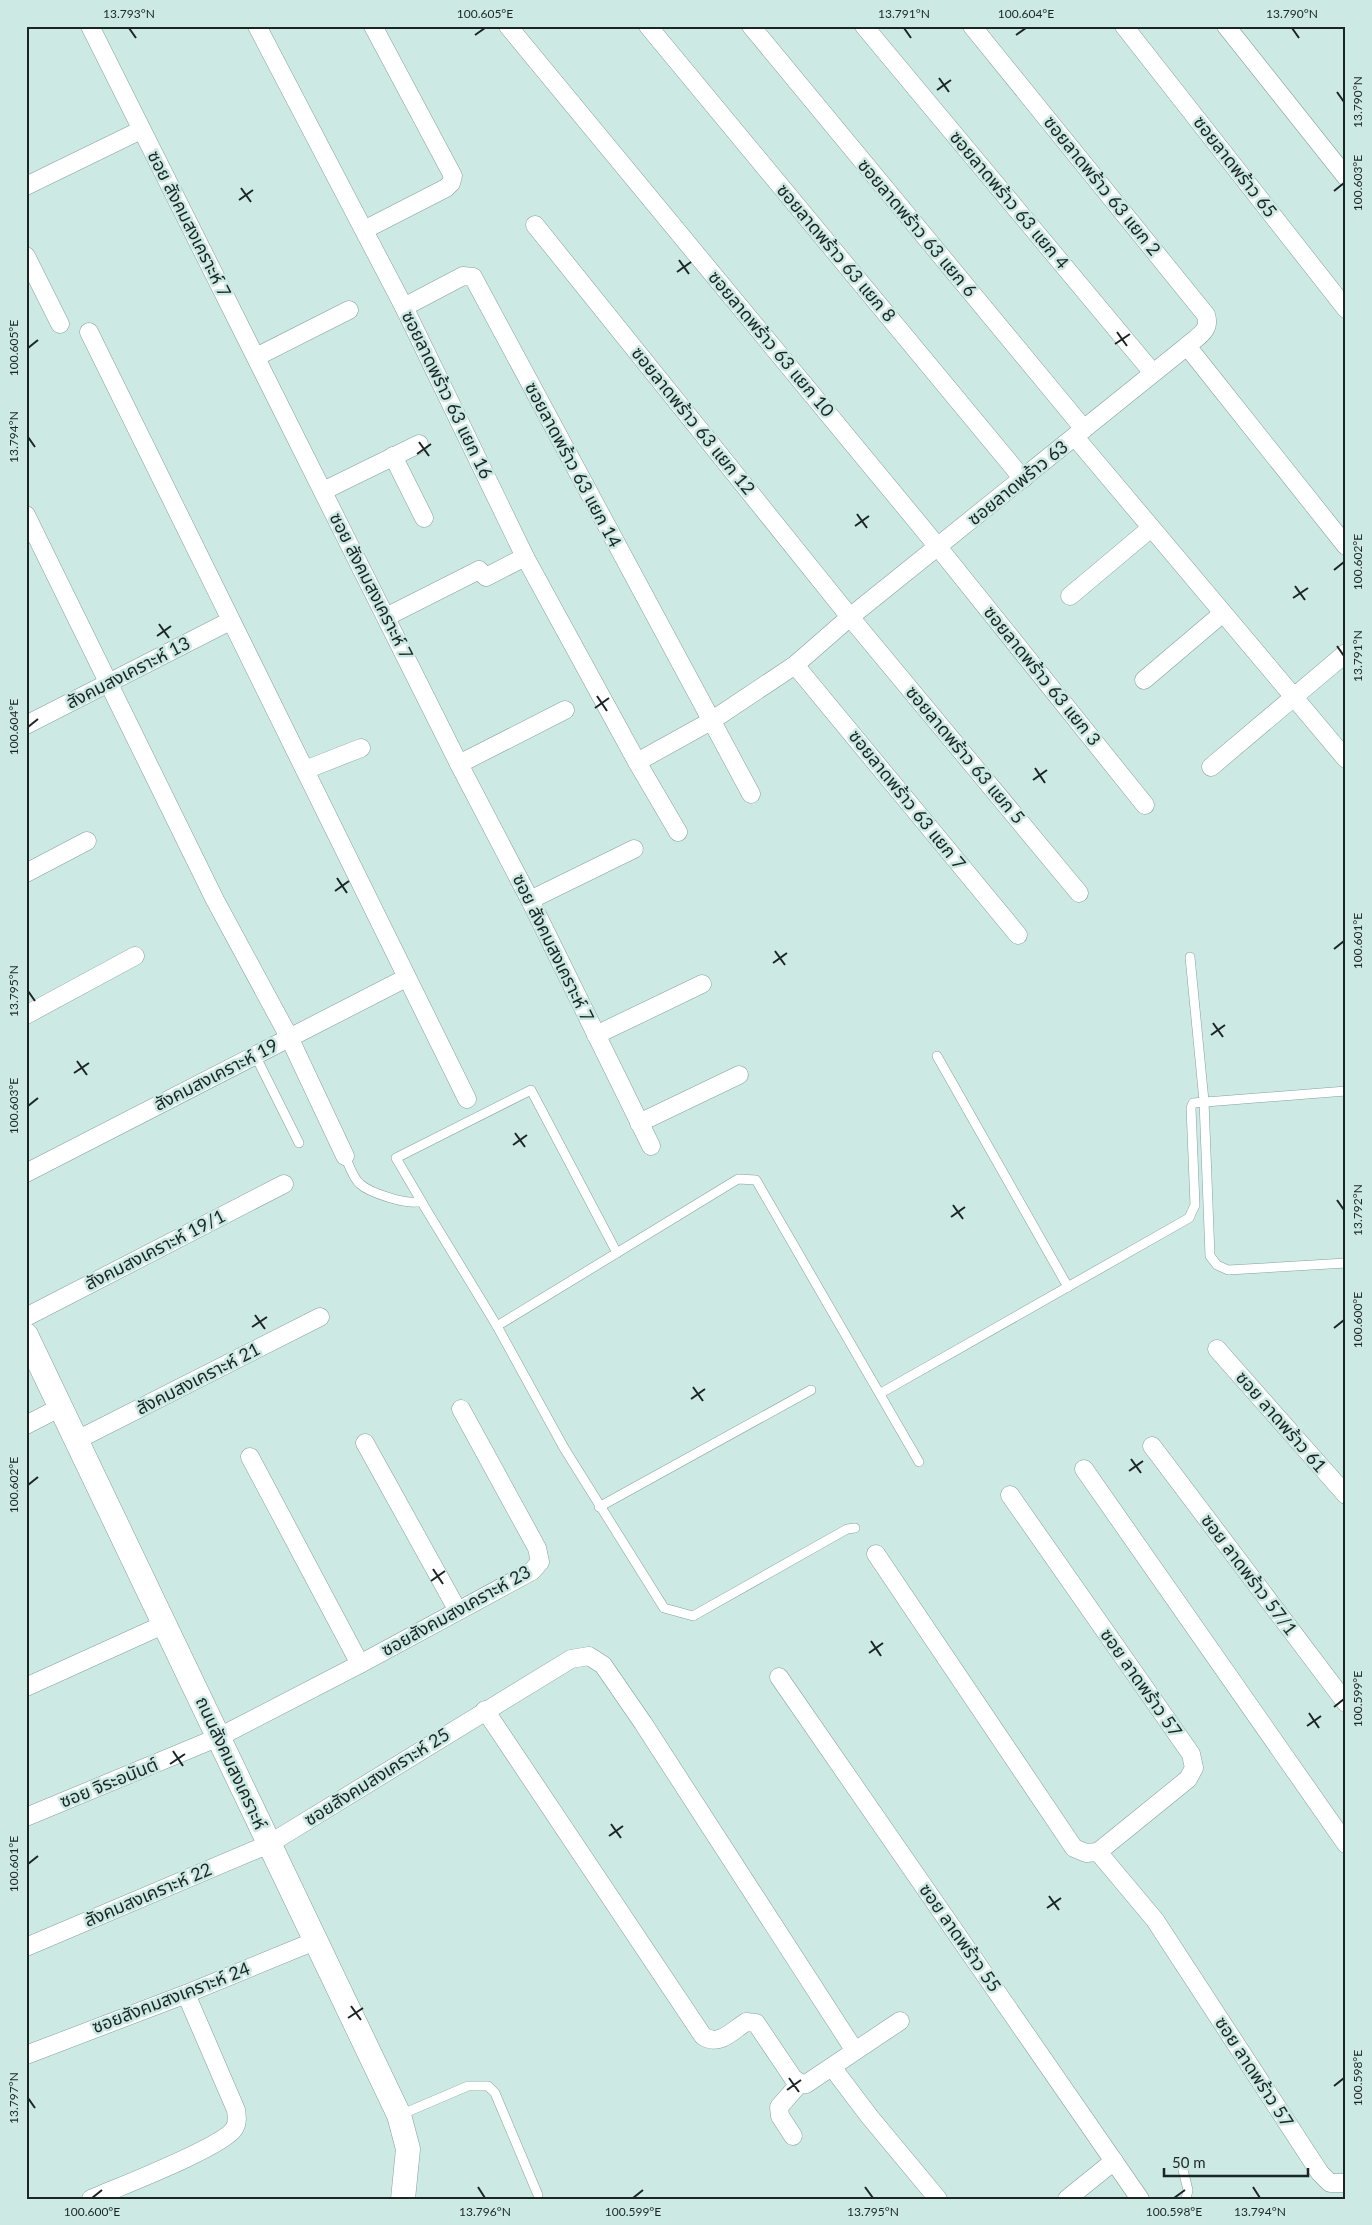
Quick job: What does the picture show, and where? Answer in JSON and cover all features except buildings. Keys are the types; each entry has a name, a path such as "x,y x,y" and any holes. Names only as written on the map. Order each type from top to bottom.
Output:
{"main road":[{"name":"ถนนสังคมสงเคราะห์","path":"26,1335 166,1624 399,2115 408,2149 401,2198"}],"street":[{"name":"ซอย สังคมสงเคราะห์ 7","path":"90,26 459,764 530,900 651,1146"},
{"name":"ซอยลาดพร้าว 63 แยก 16","path":"257,26 404,307 525,557 637,762 678,832"},
{"path":"364,230 446,188 452,183 453,176 373,26"},
{"name":"ซอยลาดพร้าว 63 แยก 10","path":"508,26 938,547"},
{"name":"ซอยลาดพร้าว 63 แยก 8","path":"648,26 1023,479"},
{"name":"ซอยลาดพร้าว 63 แยก 6","path":"751,26 1080,433 1151,528 1346,759"},
{"name":"ซอยลาดพร้าว 63 แยก 4","path":"864,26 1153,373"},
{"name":"ซอยลาดพร้าว 63 แยก 2","path":"972,26 1206,314 1208,323 1206,329 1187,346"},
{"name":"ซอยลาดพร้าว 65","path":"1124,26 1346,309"},
{"path":"1226,26 1346,177"},
{"path":"26,186 141,130"},
{"name":"ซอยลาดพร้าว 63 แยก 12","path":"535,225 850,617"},
{"path":"26,256 60,324"},
{"name":"ซอยลาดพร้าว 63 แยก 14","path":"404,307 463,276 472,277 711,720"},
{"path":"256,357 349,310"},
{"path":"89,332 467,1099"},
{"path":"1187,346 1346,546"},
{"name":"ซอยลาดพร้าว 63","path":"637,762 711,720 796,664 850,617 1187,346"},
{"path":"323,492 419,444"},
{"path":"393,456 424,518"},
{"path":"26,515 215,900 289,1038 345,1156"},
{"path":"1070,596 1151,528"},
{"name":"ซอยลาดพร้าว 63 แยก 3","path":"938,547 1145,805"},
{"path":"386,616 479,570 486,577 525,557"},
{"path":"1144,680 1223,613"},
{"name":"ซอยลาดพร้าว 63 แยก 5","path":"850,617 1079,893"},
{"name":"สังคมสงเคราะห์ 13","path":"26,725 230,621"},
{"path":"1211,767 1346,653"},
{"name":"ซอยลาดพร้าว 63 แยก 7","path":"796,664 1018,935"},
{"path":"459,764 565,710"},
{"path":"711,720 751,794"},
{"path":"304,770 361,748"},
{"path":"26,873 88,841"},
{"path":"530,900 634,849"},
{"path":"26,1015 135,956"},
{"name":"สังคมสงเคราะห์ 19","path":"26,1173 406,978"},
{"path":"596,1035 702,984"},
{"path":"639,1123 739,1075"},
{"name":"สังคมสงเคราะห์ 19/1","path":"26,1317 284,1184"},
{"name":"สังคมสงเคราะห์ 21","path":"76,1440 320,1317"},
{"name":"ซอย ลาดพร้าว 61","path":"1217,1349 1346,1495"},
{"path":"26,1425 60,1406"},
{"name":"ซอยสังคมสงเคราะห์ 23","path":"218,1737 360,1664 532,1571 540,1562 537,1548 461,1409"},
{"path":"365,1443 458,1611"},
{"name":"ซอย ลาดพร้าว 57/1","path":"1152,1446 1346,1703"},
{"path":"250,1457 360,1664"},
{"path":"1084,1469 1346,1844"},
{"name":"ซอย ลาดพร้าว 57","path":"1010,1495 1191,1754 1194,1768 1188,1779 1098,1852 1155,1920 1320,2172 1330,2183 1346,2183"},
{"path":"876,1554 1074,1848 1086,1853 1098,1852"},
{"path":"26,1687 166,1624"},
{"name":"ซอยสังคมสงเคราะห์ 25","path":"269,1844 571,1659 589,1656 603,1665 643,1723 855,2051"},
{"name":"ซอย ลาดพร้าว 55","path":"779,1677 1140,2199"},
{"path":"485,1710 703,2036 710,2041 717,2041 746,2022 756,2023 793,2078 800,2084"},
{"name":"ซอย จิระอนันต์","path":"26,1817 218,1737"},
{"name":"สังคมสงเคราะห์ 22","path":"26,1947 269,1844"},
{"name":"ซอยสังคมสงเคราะห์ 24","path":"26,2055 186,1994 315,1941"},
{"path":"92,2199 218,2143 235,2127 238,2119 236,2110 186,1994"},
{"path":"793,2136 780,2116 779,2107 800,2084 812,2081 900,2021"},
{"path":"832,2067 869,2116 938,2199"},
{"path":"1067,2199 1114,2161"}],"lane":[{"path":"1190,956 1204,1101 1210,1256 1217,1265 1228,1270 1346,1263"},
{"path":"255,1055 299,1143"},
{"path":"937,1056 1068,1287"},
{"path":"617,1253 531,1090 396,1158 497,1326 545,1415 599,1507 664,1608 693,1616 847,1529 855,1528"},
{"path":"881,1393 1189,1218 1195,1205 1191,1108 1193,1103 1346,1091"},
{"path":"345,1156 356,1180 362,1186 397,1200 421,1202 423,1204"},
{"path":"497,1326 738,1178 756,1180 881,1393 919,1462"},
{"path":"599,1507 811,1390"},
{"path":"399,2115 468,2086 479,2084 488,2086 495,2093 538,2195"},
{"path":"1182,2166 1188,2190 1186,2199"}]}
